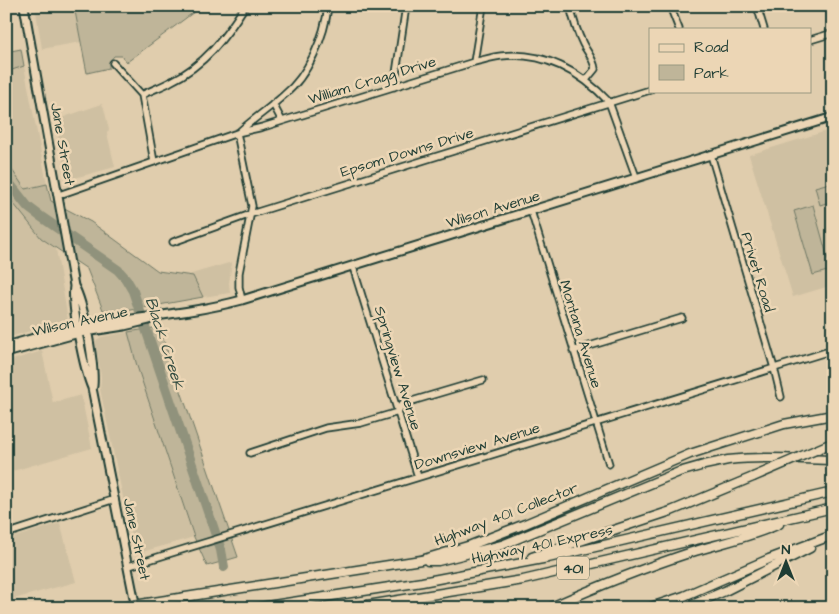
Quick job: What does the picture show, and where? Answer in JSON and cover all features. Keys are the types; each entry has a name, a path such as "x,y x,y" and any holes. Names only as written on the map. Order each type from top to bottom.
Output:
{"highway":[{"name":"Highway 401 Collector","path":"122,608 421,560 471,545 516,528 690,454 784,424 833,415"},
{"path":"507,566 671,511 832,443"},
{"path":"421,560 438,561 502,545 679,472 705,464 758,458 833,460"},
{"name":"Highway 401 Express","path":"254,608 422,582 548,558 833,492"},
{"name":"Highway 401 Express","path":"349,608 523,580 833,508"},
{"path":"549,608 644,568 761,532 794,517"},
{"path":"648,608 684,596 769,559 833,536"},
{"path":"685,608 725,591 833,536"}],"main road":[{"name":"Jane Street","path":"24,6 74,286 79,293 82,329 93,378 92,388 136,608"},
{"name":"Wilson Avenue","path":"6,346 82,329 224,305 353,267 833,117"},
{"name":"Wilson Avenue","path":"6,353 82,329"}],"street":[{"path":"142,96 170,82 198,64 228,34 245,6"},
{"path":"242,300 239,287 239,273 251,214 251,196 237,133 290,90 312,57 325,25 328,6"},
{"path":"394,87 406,6"},
{"path":"474,62 483,6"},
{"path":"570,6 583,44 594,63 595,69 586,80"},
{"path":"670,6 678,28"},
{"path":"757,6 764,28"},
{"path":"812,39 833,33"},
{"name":"William Cragg Drive","path":"59,195 237,133 474,62 502,56 538,58 564,66 586,80 609,102 636,177"},
{"path":"113,63 142,96 154,162"},
{"name":"Epsom Downs Drive","path":"173,242 251,214 649,90"},
{"path":"273,104 282,121"},
{"name":"Privet Road","path":"710,156 781,397"},
{"name":"Montana Avenue","path":"531,211 609,464"},
{"name":"Springview Avenue","path":"353,267 418,477"},
{"path":"573,351 682,318"},
{"name":"Downsview Avenue","path":"129,566 833,350"},
{"path":"250,453 326,428 361,423 398,412 402,404 483,380"},
{"path":"6,534 115,499"}],"shaded area":[{"path":"35,6 74,6 81,42 42,49"},
{"path":"24,66 47,184 25,190 6,161 6,72"},
{"path":"102,104 109,130 107,133 115,167 67,180 55,120"},
{"path":"833,129 833,285 793,297 749,155"},
{"path":"6,194 41,238 56,249 68,320 6,338"},
{"path":"232,262 229,283 230,293 203,297 193,276 188,275"},
{"path":"128,332 137,366 194,537 135,554 100,389 101,377 95,341 101,337"},
{"path":"42,351 53,403 81,395 92,448 6,473 6,362"},
{"path":"60,523 76,582 6,601 6,540"}],"green space":[{"path":"74,6 184,6 194,12 127,62 122,56 114,56 109,62 109,68 87,73"},
{"path":"21,49 24,66 6,72 6,52"},
{"path":"6,161 25,189 47,184 51,201 91,222 158,271 193,276 203,297 126,311 103,310 87,269 41,238 6,194"},
{"path":"833,182 833,201 820,205 815,187"},
{"path":"813,205 831,270 813,275 794,211"},
{"path":"159,327 238,557 207,566 194,537 137,366 128,332"}],"waterway":[{"name":"Black Creek","path":"6,179 28,207 118,270 133,291 221,550 224,567"}]}
